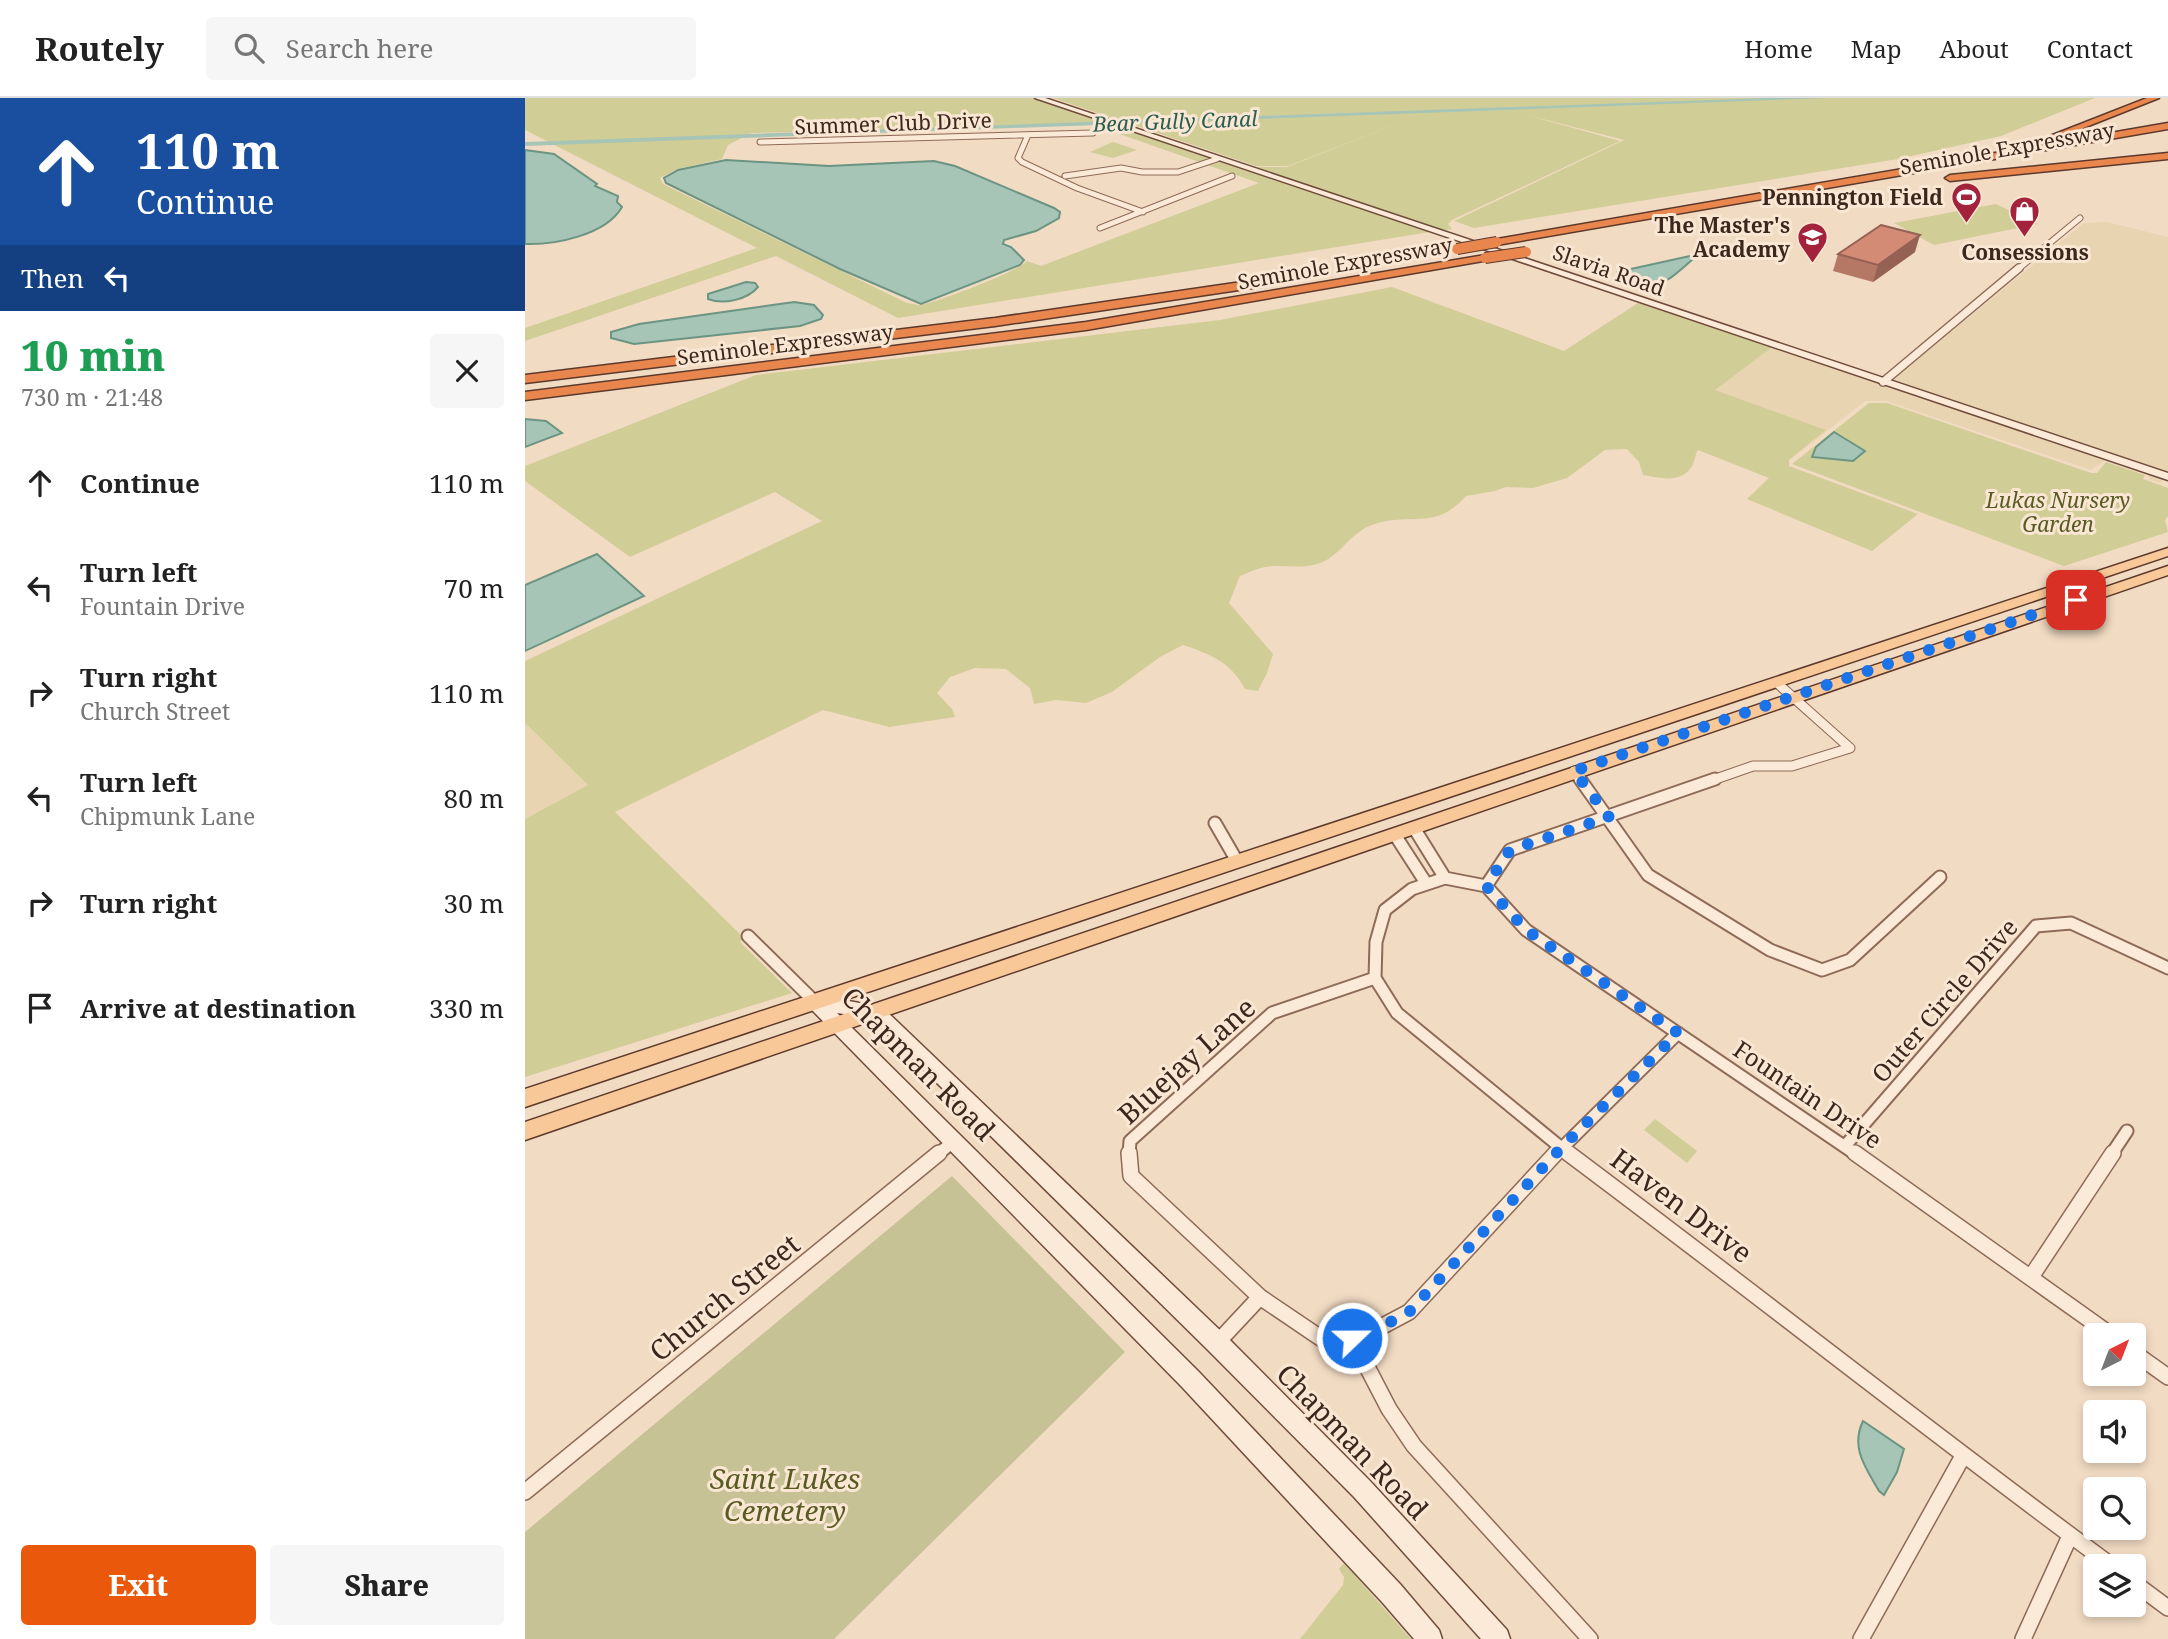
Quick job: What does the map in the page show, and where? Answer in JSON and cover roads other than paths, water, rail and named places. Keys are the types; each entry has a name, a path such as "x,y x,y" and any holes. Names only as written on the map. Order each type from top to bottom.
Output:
{"highway":[{"path":"1980,159 2043,141 2155,98"},
{"name":"Seminole Expressway","path":"525,379 1099,308 2168,126"},
{"name":"Seminole Expressway","path":"1936,181 2100,151"},
{"path":"1950,178 2168,156"},
{"name":"Seminole Expressway","path":"525,396 1086,326 1539,249"}],"main road":[{"path":"525,1098 2168,552"},
{"path":"525,1131 1395,835 1791,696 2168,570"}],"street":[{"name":"Slavia Road","path":"1038,98 2168,477"},
{"name":"Summer Club Drive","path":"759,142 1093,133"},
{"name":"Summer Club Drive","path":"1028,135 1018,158 1058,178 1143,212"},
{"path":"1058,178 1110,169 1152,173 1185,171 1217,159"},
{"path":"1100,228 1232,176"},
{"path":"1883,382 2080,218"},
{"path":"1375,978 1376,942 1385,910 1412,889 1445,878 1486,886 1510,850 1753,766 1791,766 1850,748 1776,682"},
{"path":"1574,771 1648,875 1770,950 1822,970 1850,960 1940,877"},
{"path":"1215,823 1237,861"},
{"path":"1414,828 1445,878"},
{"path":"1395,835 1426,883"},
{"name":"Fountain Drive","path":"1486,886 1526,930 1845,1146 2094,1323"},
{"name":"Outer Circle Drive","path":"1845,1146 2036,926 2071,923 2168,968"},
{"path":"748,936 815,1002"},
{"name":"Haven Drive","path":"1375,978 1397,1013 1561,1148 1750,1289 1963,1457 2095,1554"},
{"name":"Bluejay Lane","path":"1260,1297 1131,1176 1128,1161 1129,1141 1272,1013 1375,978"},
{"name":"Chapman Road","path":"815,1002 876,1012 1362,1489 1498,1639"},
{"name":"Chapman Road","path":"815,1002 1190,1379 1391,1593 1430,1639"},
{"path":"1216,1343 1260,1297 1322,1339 1362,1337 1409,1312 1561,1148 1678,1033"},
{"path":"2031,1277 2127,1131"},
{"name":"Church Street","path":"525,1492 955,1140"},
{"path":"1352,1338 1389,1409 1414,1446 1590,1639"},
{"path":"2146,1361 2168,1377"},
{"path":"1861,1639 1963,1457"},
{"path":"2023,1639 2070,1536"},
{"path":"2146,1592 2168,1608"}],"waterway":[{"name":"Bear Gully Canal","path":"525,144 1825,98"}],"place":[{"name":"Pennington Field","path":"1966,224"},
{"name":"Consessions","path":"2025,239"},
{"name":"The Master's Academy","path":"1813,264"}],"park label":[{"name":"Lukas Nursery Garden","path":"2058,512"},
{"name":"Saint Lukes Cemetery","path":"785,1494"}]}
